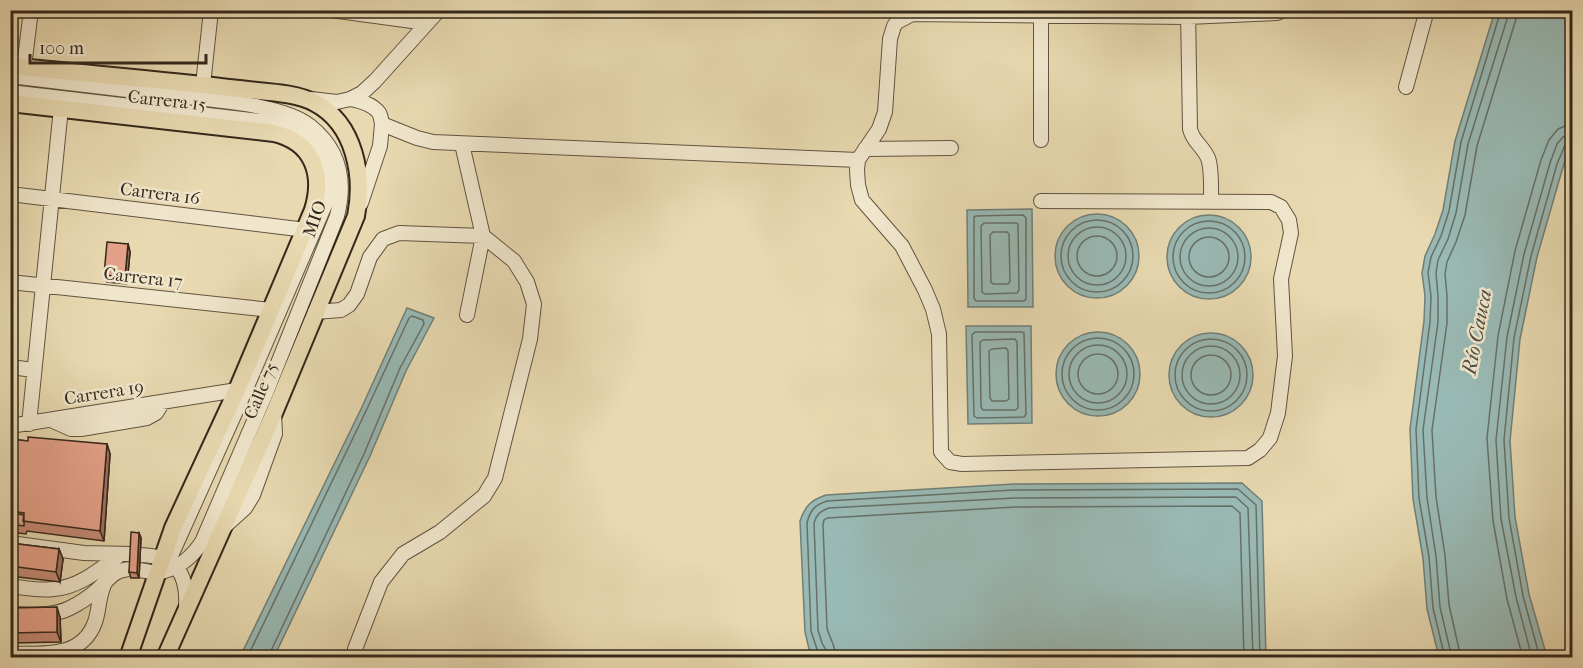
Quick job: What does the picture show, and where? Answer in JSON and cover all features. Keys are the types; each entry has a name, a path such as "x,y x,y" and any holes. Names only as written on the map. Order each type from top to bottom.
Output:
{"main road":[{"name":"Carrera 15","path":"15,70 203,85 302,97 325,110 340,125 345,134"},
{"name":"Carrera 15","path":"10,103 274,133 295,141 310,157"},
{"name":"Calle 75","path":"165,657 224,527 356,216 360,192 358,168 345,134"},
{"name":"Calle 75","path":"128,657 166,565 173,528 237,390 314,210 318,186 314,164 310,157"}],"street":[{"path":"15,70 31,10"},
{"path":"203,85 211,10"},
{"path":"331,10 427,22"},
{"path":"302,97 337,102 362,93 439,10"},
{"path":"1041,201 1271,202 1281,207 1289,220 1291,233 1281,279 1285,356 1278,413 1270,438 1260,450 1248,458 962,464 950,462 941,452 939,334 933,309 902,246 862,200 857,170 862,154 879,129 885,112 890,39 897,22 912,14 1041,16 1277,13 1283,10"},
{"path":"1406,87 1427,10"},
{"path":"1188,14 1190,129 1192,138 1203,148 1209,160 1211,202"},
{"path":"1041,16 1041,140"},
{"name":"MIO","path":"15,70 269,109 290,115 309,125 330,147 337,161 341,175 341,201 337,216 266,393 202,542 189,558 166,565"},
{"name":"MIO","path":"10,92 269,122 297,130 314,144 328,166 330,182 328,198 245,392 166,565"},
{"path":"350,99 361,101 379,113 382,124 380,146 356,216"},
{"path":"29,424 61,108"},
{"path":"382,124 417,138 462,144 862,154 951,148"},
{"path":"462,144 483,236 467,315"},
{"name":"Carrera 16","path":"10,194 306,230"},
{"path":"315,312 341,310 350,305 357,294 370,257 383,239 399,233 483,236 514,261 527,282 534,304 530,339 495,478 484,496 440,532 403,554 381,582 355,649"},
{"name":"Carrera 17","path":"10,282 271,310"},
{"path":"10,367 34,370"},
{"name":"Carrera 19","path":"10,426 237,390"},
{"path":"10,543 84,553 154,555 185,584 185,612"},
{"path":"10,586 53,590 70,586 131,555"},
{"path":"10,614 59,612 69,609 91,595 119,571 166,565"},
{"path":"10,654 56,653 71,649 80,643 88,635 94,623 101,590 106,581"},
{"path":"70,586 81,588 91,595 96,601 97,611"}],"water":[{"name":"Río Cauca","path":"1495,11 1572,11 1572,142 1537,257 1520,339 1510,441 1515,517 1529,594 1547,657 1439,657 1427,609 1423,558 1413,499 1410,429 1424,321 1425,296 1422,273 1425,256 1443,210 1455,141"},
{"path":"1032,209 1033,307 968,307 967,210"},
{"path":"1089,214 1105,214 1121,221 1132,232 1139,248 1136,272 1127,286 1105,298 1089,298 1073,291 1062,280 1055,264 1055,248 1062,232 1073,221"},
{"path":"1201,215 1217,215 1233,222 1244,233 1251,249 1248,273 1239,287 1217,299 1201,299 1185,292 1174,281 1167,265 1167,249 1174,233 1185,222"},
{"path":"407,308 434,318 406,371 370,456 274,657 240,657 361,409"},
{"path":"966,326 1031,326 1032,423 968,424"},
{"path":"1090,332 1106,332 1122,339 1133,350 1140,366 1137,390 1128,404 1106,416 1090,416 1074,409 1063,398 1056,382 1056,366 1063,350 1074,339"},
{"path":"1203,333 1219,333 1235,340 1246,351 1253,367 1250,391 1241,405 1219,417 1203,417 1187,410 1176,399 1169,383 1169,367 1176,351 1187,340"},
{"path":"1242,483 1262,501 1266,657 815,658 809,649 805,632 800,521 812,501 826,495 1014,484"}],"building":[{"path":"107,242 128,244 125,277 104,275"},
{"path":"28,437 107,444 100,531 23,521 24,513 10,511 10,439 28,441"},
{"path":"10,513 24,515 24,526 10,524"},
{"path":"131,532 139,533 137,573 129,572"},
{"path":"10,543 59,549 56,572 10,566"},
{"path":"57,607 57,632 10,633 10,608"}]}
